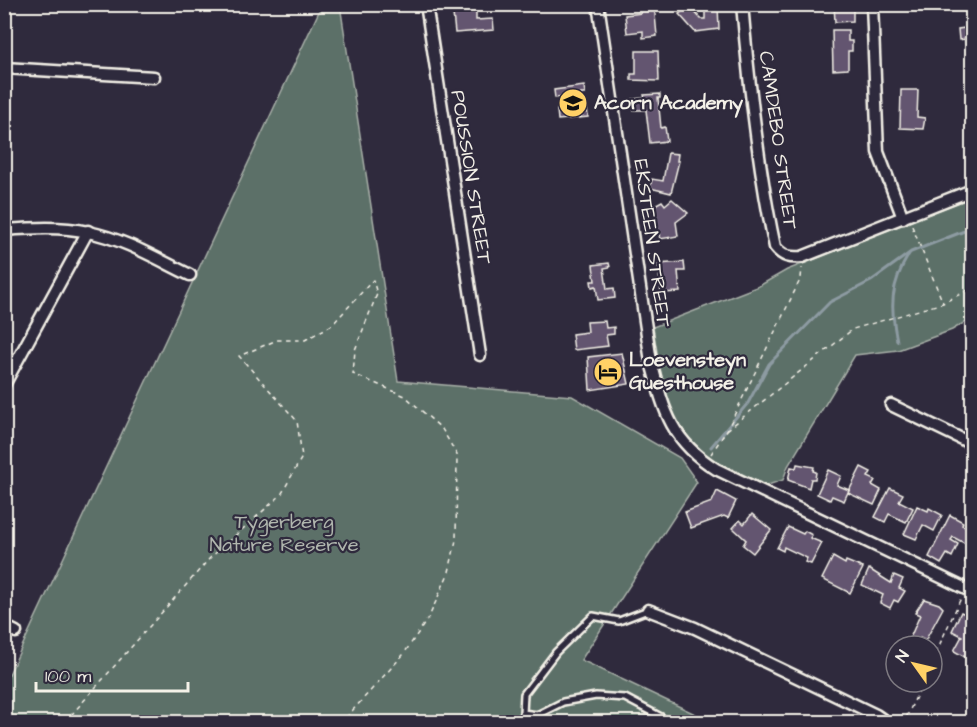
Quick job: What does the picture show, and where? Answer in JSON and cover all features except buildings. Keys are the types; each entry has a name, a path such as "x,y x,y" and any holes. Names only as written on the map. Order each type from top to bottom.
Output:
{"street":[{"name":"POUSSION STREET","path":"426,4 480,355"},
{"name":"EKSTEEN STREET","path":"598,4 651,362 670,422 680,439 705,462 969,590"},
{"name":"CAMDEBO STREET","path":"742,4 748,71 775,247 786,257 802,257 972,190"},
{"path":"872,4 878,152 905,217"},
{"path":"4,68 154,77"},
{"path":"4,230 60,228 88,231 127,245 190,275"},
{"path":"4,385 88,231"},
{"path":"891,405 972,444"},
{"path":"648,610 695,628 876,715 886,723"},
{"path":"4,626 16,632"}],"lane":[{"path":"648,610 619,621 593,616 556,652 524,693 523,713 537,715 563,702 596,696 626,698 661,717 665,723"}],"path":[{"path":"905,217 944,303"},
{"path":"705,462 727,430 801,278 802,257"},
{"path":"65,723 210,558 281,495 302,457 297,421 239,356 277,340 305,340 332,325 373,280 377,294 355,350 353,374 405,396 442,429 457,455 456,540 449,572 429,617 403,655 342,723"},
{"path":"727,430 853,328 944,303 972,288"},
{"path":"944,638 969,590"},
{"path":"899,723 906,718 917,694"}],"green space":[{"name":"Tygerberg Nature Reserve","path":"322,5 340,5 398,381 572,396 680,458 697,482 581,660 712,722 5,722 5,683"},
{"path":"972,197 972,318 952,330 898,350 855,355 788,466 783,480 765,486 716,461 700,451 689,440 672,411 666,394 653,327 759,286 787,270"}],"waterway":[{"path":"711,447 748,403 769,364 830,302 871,281 911,252 972,228"},
{"path":"897,341 893,317 893,296 898,276 909,254"}],"place":[{"name":"Acorn Academy","path":"573,103"},
{"name":"Loevensteyn Guesthouse","path":"608,372"}]}
